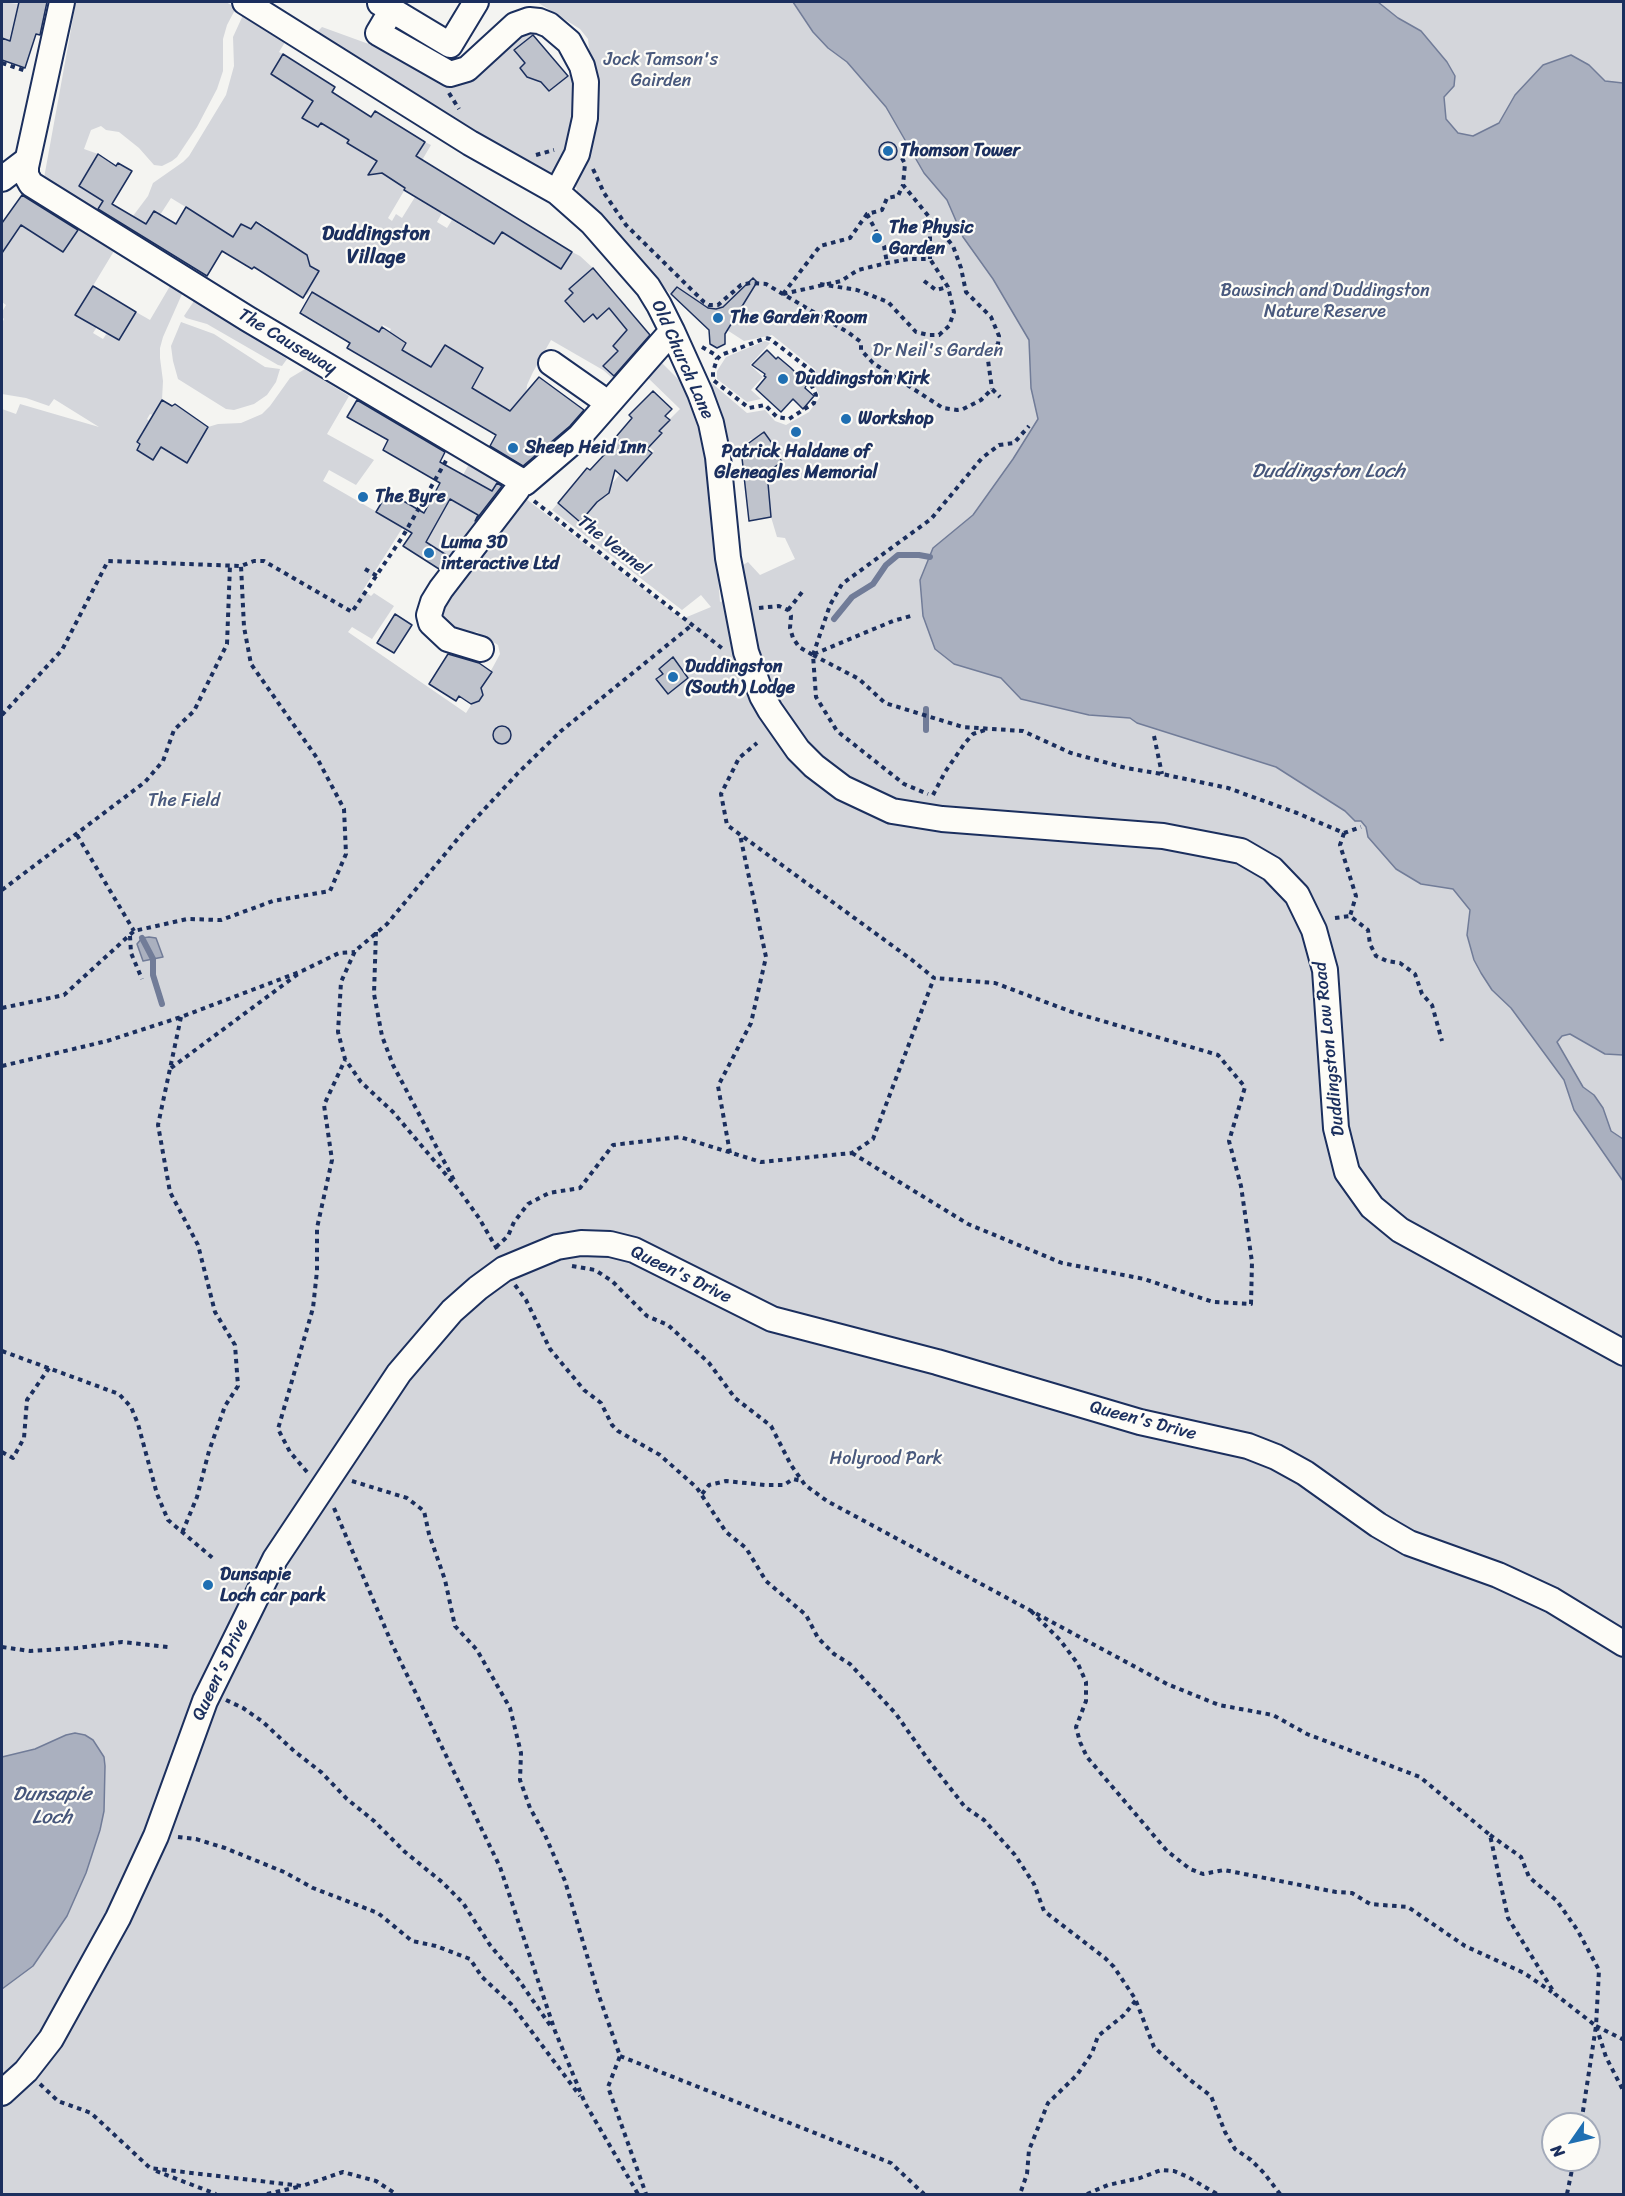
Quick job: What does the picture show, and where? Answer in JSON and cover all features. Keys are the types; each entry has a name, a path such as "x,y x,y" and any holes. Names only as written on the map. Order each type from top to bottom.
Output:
{"street":[{"name":"The Causeway","path":"62,2 27,160 26,175 31,184 40,192 522,481"},
{"name":"Old Church Lane","path":"244,2 470,142 557,192 592,223 648,287 672,332 711,423 718,457 728,558 735,601 746,652 755,675"},
{"path":"476,2 450,45 385,6 378,33 450,74 467,69 515,25 529,20 549,25 569,42 578,56 586,82 585,118 577,154 557,192"},
{"path":"2,179 27,160"},
{"path":"481,649 448,639 431,623 429,615 433,602 518,490 522,481 580,436 672,332"},
{"path":"551,363 608,403"},
{"name":"Duddingston Low Road","path":"755,675 770,710 790,740 814,766 859,796 892,811 942,819 1163,836 1241,851 1272,869 1297,895 1314,930 1325,970 1336,1128 1347,1172 1372,1207 1400,1230 1623,1353"},
{"name":"Queen's Drive","path":"2,2093 26,2071 51,2039 118,1918 156,1836 209,1692 267,1573 327,1480 392,1382 452,1311 504,1269 557,1247 581,1243 610,1244 663,1263 772,1319 937,1362 1140,1422 1248,1446 1276,1457 1305,1473 1378,1525 1409,1543 1498,1575 1552,1600 1623,1644"}],"path":[{"path":"450,74 449,95 459,110"},
{"path":"531,155 539,155 560,148 586,159 604,193 626,225 709,305 718,305 741,285 766,284 849,333 861,342 861,350 873,363 943,408 963,409 981,400 992,389"},
{"path":"783,294 820,246 850,238 867,214 882,210 887,198 898,196 903,185 905,164 902,158"},
{"path":"903,185 953,246 966,292 991,317 999,336 998,344 987,350 987,353 992,389 1000,396"},
{"path":"867,214 884,246 887,263"},
{"path":"820,284 857,290 888,302 916,332 939,335 949,326 954,312 946,287 930,259 930,220"},
{"path":"783,294 841,281 858,270 887,263 909,259 930,259"},
{"path":"924,280 931,287 939,290 946,287"},
{"path":"766,338 770,339 813,372 809,380 816,395 813,403 789,419 777,417 765,405 749,408 712,380 715,365 721,355 747,344 766,338"},
{"path":"942,819 944,800 904,784 837,731 816,697 813,655 830,606 842,584 931,519 982,458 999,445 1014,443 1029,426"},
{"path":"2,716 62,650 108,561 241,566 254,561 264,561 352,612 403,536 456,443"},
{"name":"The Vennel","path":"522,481 529,497 723,649"},
{"path":"2,890 145,782 163,761 174,730 194,711 227,644 230,566"},
{"path":"2,1008 64,996 134,931 187,919 221,920 273,901 330,891 346,854 344,809 317,758 251,664 244,627 241,566"},
{"path":"365,569 377,576"},
{"path":"788,610 803,591"},
{"path":"779,606 788,610 791,616 790,628 799,647 860,679 885,704 963,726 1023,731 1071,753 1126,768 1228,788 1344,833 1362,828"},
{"path":"813,655 893,621 914,615"},
{"path":"459,1190 393,1112 361,1082 345,1059 338,1032 340,982 355,951 387,924 476,818 561,731 692,626"},
{"path":"933,795 945,772 965,743 973,734 987,729"},
{"path":"1154,736 1162,774"},
{"path":"757,743 739,758 722,794 727,825 934,978 995,983 1072,1012 1218,1055 1245,1086 1229,1140 1241,1186 1252,1262 1251,1304 1214,1302 1144,1279 1062,1263 968,1224 852,1153"},
{"path":"1344,833 1340,845 1356,896 1350,916"},
{"path":"730,1153 718,1086 751,1023 766,957 740,834"},
{"path":"77,835 134,931"},
{"path":"1335,918 1350,916 1368,930 1370,944 1376,956 1400,963 1415,974 1422,994 1432,1005 1442,1041"},
{"path":"376,932 374,994 382,1036 393,1065 459,1190 496,1247 508,1236 514,1222 528,1204 549,1192 580,1188 613,1145 680,1137 761,1162 852,1153 873,1139 934,978"},
{"path":"130,935 131,953 142,979"},
{"path":"2,1066 106,1041 181,1017 302,971 339,953 355,951"},
{"path":"170,1068 302,971"},
{"path":"181,1017 158,1125 170,1192 198,1245 215,1312 235,1345 238,1386 225,1406 209,1451 197,1497 182,1533"},
{"path":"345,1059 324,1105 332,1160 317,1228 317,1271 313,1308 278,1429 290,1452 304,1469 327,1480 407,1498 424,1511 429,1534 445,1580 455,1626 477,1650 510,1708 521,1753 520,1780 530,1808 545,1834 565,1881 598,1993 620,2056 608,2087 646,2194"},
{"path":"557,1247 569,1264 580,1269 594,1270 612,1281 647,1316 668,1325 709,1363 735,1398 771,1426 802,1481 827,1501 1026,1606 1167,1684 1219,1705 1274,1715 1307,1734 1420,1777 1490,1835 1521,1857 1529,1877 1557,1900 1578,1931 1599,1970 1596,2026 1583,2112"},
{"path":"504,1269 523,1294 550,1349 584,1390 601,1403 612,1425 618,1431 660,1455 702,1494 726,1532 746,1548 766,1581 806,1616 818,1638 850,1664 878,1698 896,1714 928,1761 965,1807 984,1820 1015,1855 1034,1884 1044,1911 1114,1967 1136,2000 1154,2047 1211,2096 1225,2132 1235,2149 1251,2160 1280,2194"},
{"path":"2,1350 119,1395 131,1407 138,1424 157,1494 168,1520 215,1560"},
{"path":"2,1452 13,1458 24,1438 27,1400 49,1368"},
{"path":"702,1494 709,1485 726,1482 784,1485 793,1479 802,1481"},
{"path":"327,1480 392,1644 500,1867 555,2031 585,2103"},
{"path":"1026,1606 1060,1640 1078,1664 1086,1682 1086,1701 1076,1727 1087,1757 1167,1851 1190,1869 1203,1874 1224,1870 1257,1875 1336,1892 1352,1893 1371,1904 1408,1906 1465,1946 1524,1972 1596,2026 1623,2040"},
{"path":"2,1647 30,1651 122,1642 168,1647"},
{"path":"209,1692 243,1708 263,1722 321,1772 347,1800 374,1821 405,1852 442,1882 463,1903 490,1945 518,1979 555,2031"},
{"path":"1490,1835 1508,1918 1555,1994"},
{"path":"156,1836 196,1839 225,1848 284,1872 313,1888 378,1913 412,1941 436,1946 470,1959 482,1977 511,2004 585,2103 638,2194"},
{"path":"1020,2194 1028,2174 1029,2150 1048,2103 1077,2075 1092,2053 1098,2036 1124,2015 1136,2000"},
{"path":"1596,2026 1606,2057 1623,2092"},
{"path":"620,2056 891,2163 924,2194"},
{"path":"26,2071 58,2102 91,2113 150,2168 216,2194"},
{"path":"150,2168 302,2186"},
{"path":"1087,2194 1108,2185 1140,2178 1161,2170 1174,2171 1217,2194"},
{"path":"267,2194 302,2186 343,2172 376,2181 396,2194"},
{"path":"1567,2194 1572,2172"}],"green space":[{"path":"2,2 18,4 9,40 2,38"},
{"path":"76,2 226,2 236,8 223,39 223,71 217,89 197,127 177,157 162,166 154,165 139,148 119,132 106,130 101,126 91,130 84,149 98,154 79,185 103,201 96,211 44,178"},
{"name":"Holyrood Park","path":"537,2 1623,2 1623,2194 2,2194 2,409 16,414 20,404 99,427 54,399 49,406 26,398 2,394 2,323 4,319 2,312 6,305 2,302 2,253 22,225 63,252 78,229 114,251 76,314 97,327 93,333 103,339 107,333 119,340 136,312 150,320 170,286 182,294 160,348 162,400 153,415 150,414 147,419 149,421 137,442 140,444 137,450 153,460 156,455 152,452 163,434 165,449 187,462 208,427 241,423 262,414 290,378 305,369 349,396 327,434 374,460 356,485 329,470 323,481 403,527 363,590 371,596 374,593 394,606 372,639 352,627 348,632 466,713 473,702 479,701 483,695 481,689 500,654 498,645 477,632 464,633 455,630 441,617 440,608 521,495 682,619 711,607 701,595 682,610 552,510 558,503 580,521 598,500 607,496 610,486 620,474 628,480 654,451 633,432 655,440 662,433 659,430 680,409 646,376 660,361 681,382 704,445 712,500 720,602 747,592 743,565 748,562 760,575 795,559 785,538 777,537 771,517 767,470 782,462 782,459 763,433 741,447 729,450 718,414 701,374 747,413 765,410 775,421 786,425 809,412 820,397 812,380 816,370 772,335 744,341 727,330 725,344 717,348 710,344 712,332 659,283 600,215 578,194 575,183 595,105 588,39 580,29"},
{"path":"244,13 287,39 279,52 283,54 271,74 313,101 302,118 318,127 328,112 337,125 334,131 349,140 347,143 367,155 379,157 373,167 376,172 396,182 425,142 431,145 388,218 392,221 396,214 402,218 415,197 442,213 437,222 447,228 452,220 475,234 494,204 479,235 494,244 502,232 561,269 572,252 593,268 570,288 573,293 565,301 584,322 593,314 597,319 620,298 626,305 614,315 627,330 613,346 632,363 627,371 624,367 626,364 615,354 604,366 618,380 617,382 603,370 551,340 533,372 527,385 526,396 518,410 513,407 510,411 472,388 483,367 476,364 472,371 448,357 453,349 446,345 431,367 402,350 406,343 399,338 377,352 391,329 383,325 379,332 312,292 305,294 319,271 291,254 295,246 274,234 263,237 268,228 257,221 251,229 241,224 224,252 222,251 217,259 203,234 210,222 171,198 160,215 154,211 146,224 133,216 148,196 153,183 189,156 226,95 234,66 233,37"},
{"path":"322,27 410,59 478,75 523,30 541,28 515,50 525,63 520,68 528,78 533,73 549,91 575,70 579,95 560,174 551,176 467,132 316,33"},
{"path":"194,301 287,359 282,366 278,365 207,324 186,318 184,316"},
{"path":"181,322 214,334 265,367 280,369 276,382 267,395 254,404 234,410 226,409 178,379 171,346"},
{"path":"765,341 770,343 750,365 763,377 751,390 761,399 747,402 717,379 717,371 726,357"},
{"path":"469,464 498,480 492,491 463,475"},
{"path":"450,499 478,515 476,519 483,525 452,558 426,542"}],"water":[{"name":"Duddingston Loch","path":"793,2 1378,2 1398,18 1421,31 1447,62 1455,76 1454,86 1444,97 1446,119 1458,133 1473,136 1499,123 1515,95 1543,65 1571,55 1589,65 1605,81 1623,83 1623,1055 1605,1054 1570,1034 1562,1036 1557,1042 1583,1087 1594,1095 1603,1108 1611,1131 1623,1139 1623,1181 1574,1110 1564,1080 1511,1008 1492,990 1481,973 1474,960 1467,935 1470,910 1453,889 1421,884 1396,869 1368,837 1366,827 1361,821 1355,821 1345,811 1276,767 1137,723 1130,718 1089,715 1021,699 1001,678 954,664 935,649 923,616 920,580 933,548 973,515 1038,419 1031,388 1029,340 993,279 963,237 947,200 924,173 886,107 847,62 828,48 813,32"},
{"path":"142,938 156,938 163,957 143,961 137,944"},
{"name":"Dunsapie Loch","path":"75,1733 93,1740 104,1757 104,1811 100,1830 86,1873 67,1916 33,1966 2,1989 2,1757 35,1749"}],"building":[{"path":"19,2 47,2 40,35 36,34 25,68 2,60 2,38 10,41"},
{"path":"533,35 568,76 549,91 541,82 527,77 520,68 525,63 514,50"},
{"path":"283,54 335,87 332,92 371,117 375,111 425,142 416,156 572,252 561,269 502,232 494,244 404,190 405,188 382,173 368,175 377,161 347,143 349,140 321,123 318,127 302,118 313,101 271,74"},
{"name":"Thomson Tower","path":"888,142 894,145 897,151 894,157 888,160 882,157 879,151 882,145"},
{"path":"98,154 116,166 118,163 132,171 112,204 146,224 154,211 176,224 186,207 233,237 241,224 251,229 256,222 307,255 310,266 319,271 303,298 254,267 252,269 222,251 207,276 98,209 103,201 79,186"},
{"path":"22,195 78,230 63,252 21,225 2,253 2,223"},
{"path":"593,268 650,335 614,376 603,366 618,351 613,346 627,330 609,308 597,319 593,314 584,322 565,301 573,293 569,289"},
{"path":"753,278 757,282 725,334 725,344 717,348 710,344 709,330 671,294 677,287 708,308 716,309 723,307"},
{"path":"93,286 136,312 119,340 75,315"},
{"path":"312,292 379,332 382,327 406,343 402,350 431,367 445,345 483,368 472,388 510,411 539,377 584,410 570,426 523,466 490,446 496,435 347,348 350,343 300,313"},
{"name":"Duddingston Kirk","path":"767,350 791,368 807,384 805,388 814,396 803,409 793,399 781,412 756,389 766,377 752,365"},
{"path":"653,391 672,409 665,416 670,420 659,431 662,433 647,449 652,453 627,481 615,470 609,493 597,502 580,522 558,503 587,468 590,470 618,440 615,438 632,418 629,415"},
{"path":"162,400 172,406 175,404 208,427 187,463 161,447 153,460 137,450 140,444 137,442"},
{"path":"357,400 445,452 440,462 492,491 497,483 502,486 475,521 478,515 450,499 426,542 448,556 439,569 403,546 412,533 376,512 388,492 424,513 440,483 383,450 388,440 347,417"},
{"path":"764,432 782,462 767,472 771,517 749,521 742,458 747,455 742,448"},
{"path":"395,614 412,625 394,653 377,643"},
{"path":"448,654 479,663 492,672 481,688 483,695 479,701 471,704 459,696 456,701 429,684"},
{"name":"Duddingston (South) Lodge","path":"673,657 688,678 668,694 656,679 663,674 659,669"},
{"path":"502,726 508,729 511,735 508,741 502,744 496,741 493,735 496,729"}],"waterway":[{"path":"834,619 852,597 873,584 886,565 898,555 930,557"},
{"path":"926,709 926,730"},
{"path":"142,938 153,959 153,975 162,1004"}],"place":[{"name":"Thomson Tower","path":"888,151"},
{"name":"The Physic Garden","path":"877,238"},
{"name":"The Garden Room","path":"718,318"},
{"name":"Duddingston Kirk","path":"783,379"},
{"name":"Workshop","path":"846,419"},
{"name":"Patrick Haldane of Gleneagles Memorial","path":"796,432"},
{"name":"Sheep Heid Inn","path":"513,448"},
{"name":"The Byre","path":"363,497"},
{"name":"Luma 3D interactive Ltd","path":"429,553"},
{"name":"Duddingston (South) Lodge","path":"673,677"},
{"name":"Dunsapie Loch car park","path":"208,1585"}],"district":[{"name":"Duddingston Village","path":"376,246"}],"park label":[{"name":"Jock Tamson's Gairden","path":"661,70"},
{"name":"Bawsinch and Duddingston Nature Reserve","path":"1325,301"},
{"name":"Dr Neil's Garden","path":"938,351"},
{"name":"The Field","path":"184,801"}]}
